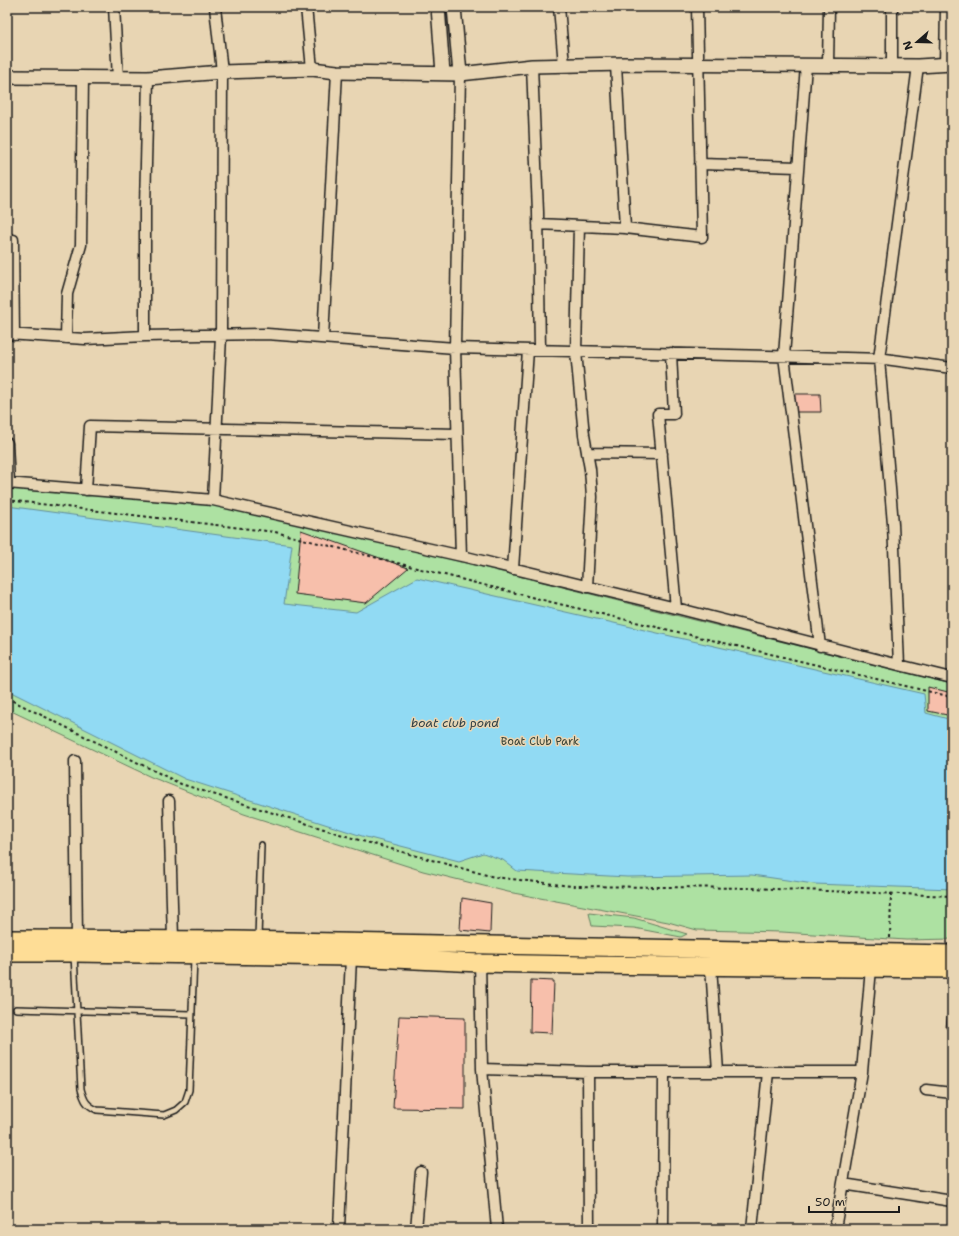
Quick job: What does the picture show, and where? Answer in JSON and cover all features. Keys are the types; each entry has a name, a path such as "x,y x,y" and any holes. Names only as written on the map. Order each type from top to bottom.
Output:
{"highway":[{"path":"7,939 194,955 351,957 480,963 952,969"},
{"path":"7,953 76,946 173,940 258,940 952,954"}],"street":[{"path":"114,7 118,78"},
{"path":"213,500 215,429 221,336 222,72 215,7"},
{"path":"306,7 312,69"},
{"path":"438,7 443,74"},
{"path":"454,7 460,74 455,348 461,556"},
{"path":"559,7 564,65"},
{"path":"538,224 625,228 702,237 697,7"},
{"path":"828,65 829,7"},
{"path":"892,7 892,66"},
{"path":"7,77 148,78 222,72 312,69 337,72 460,74 532,66 564,65 698,64 918,66 948,64 946,7"},
{"path":"616,65 625,228"},
{"path":"806,65 784,356 820,646"},
{"path":"532,66 538,224 540,350"},
{"path":"899,665 893,524 879,359 918,66"},
{"path":"323,338 337,72"},
{"path":"66,338 67,294 81,245 83,78"},
{"path":"145,336 145,207 148,78"},
{"path":"700,164 798,167"},
{"path":"579,226 576,352 580,405 590,469 592,497 587,586"},
{"path":"7,239 13,240 11,334 85,339 145,336 221,336 267,334 455,348 879,359 952,368"},
{"path":"513,568 528,350"},
{"path":"671,353 674,414 658,414 676,608"},
{"path":"86,490 90,426 458,434"},
{"path":"7,443 8,483 213,500 513,568 952,678"},
{"path":"587,453 662,454"},
{"path":"75,761 76,946"},
{"path":"169,801 173,940"},
{"path":"482,945 480,963 482,1069 497,1229"},
{"path":"339,1229 351,957"},
{"path":"712,966 718,1072"},
{"path":"836,1229 862,1072 871,968"},
{"path":"482,1069 588,1072 862,1072"},
{"path":"588,1072 592,1229"},
{"path":"663,1229 664,1072"},
{"path":"752,1229 768,1072"},
{"path":"926,1090 952,1093"},
{"path":"416,1229 421,1172"},
{"path":"843,1184 952,1201"}],"lane":[{"path":"258,940 261,845"},
{"path":"76,946 77,1010 81,1089 83,1099 89,1106 98,1110 164,1115 176,1110 185,1102 188,1090 194,955"},
{"path":"16,1008 191,1014"}],"path":[{"path":"7,500 275,532 551,602 952,697"},
{"path":"7,698 181,784 362,841 494,877 570,886 751,888 952,896"},
{"path":"890,944 891,893"}],"green space":[{"name":"boat club pond","path":"7,486 198,499 458,561 952,684 952,939 906,940 782,932 697,930 668,922 508,892 423,871 244,814 151,777 7,709"},
{"path":"589,913 634,918 687,934 681,937 634,928 592,926"}],"water":[{"name":"boat club pond","path":"7,506 292,545 284,604 356,612 417,578 924,694 926,713 952,720 952,889 814,884 752,875 627,877 517,871 503,860 483,853 459,861 362,836 185,779 7,690"}],"building":[{"path":"793,394 820,394 821,412 794,412"},
{"path":"301,530 408,568 366,603 295,594"},
{"path":"928,687 952,693 952,716 928,711"},
{"path":"462,898 491,903 490,933 460,930"},
{"path":"531,980 554,981 552,1033 530,1032"},
{"path":"952,981 952,1029 946,1028"},
{"path":"399,1016 465,1018 465,1109 393,1108"}],"park label":[{"name":"Boat Club Park","path":"540,741"}]}
